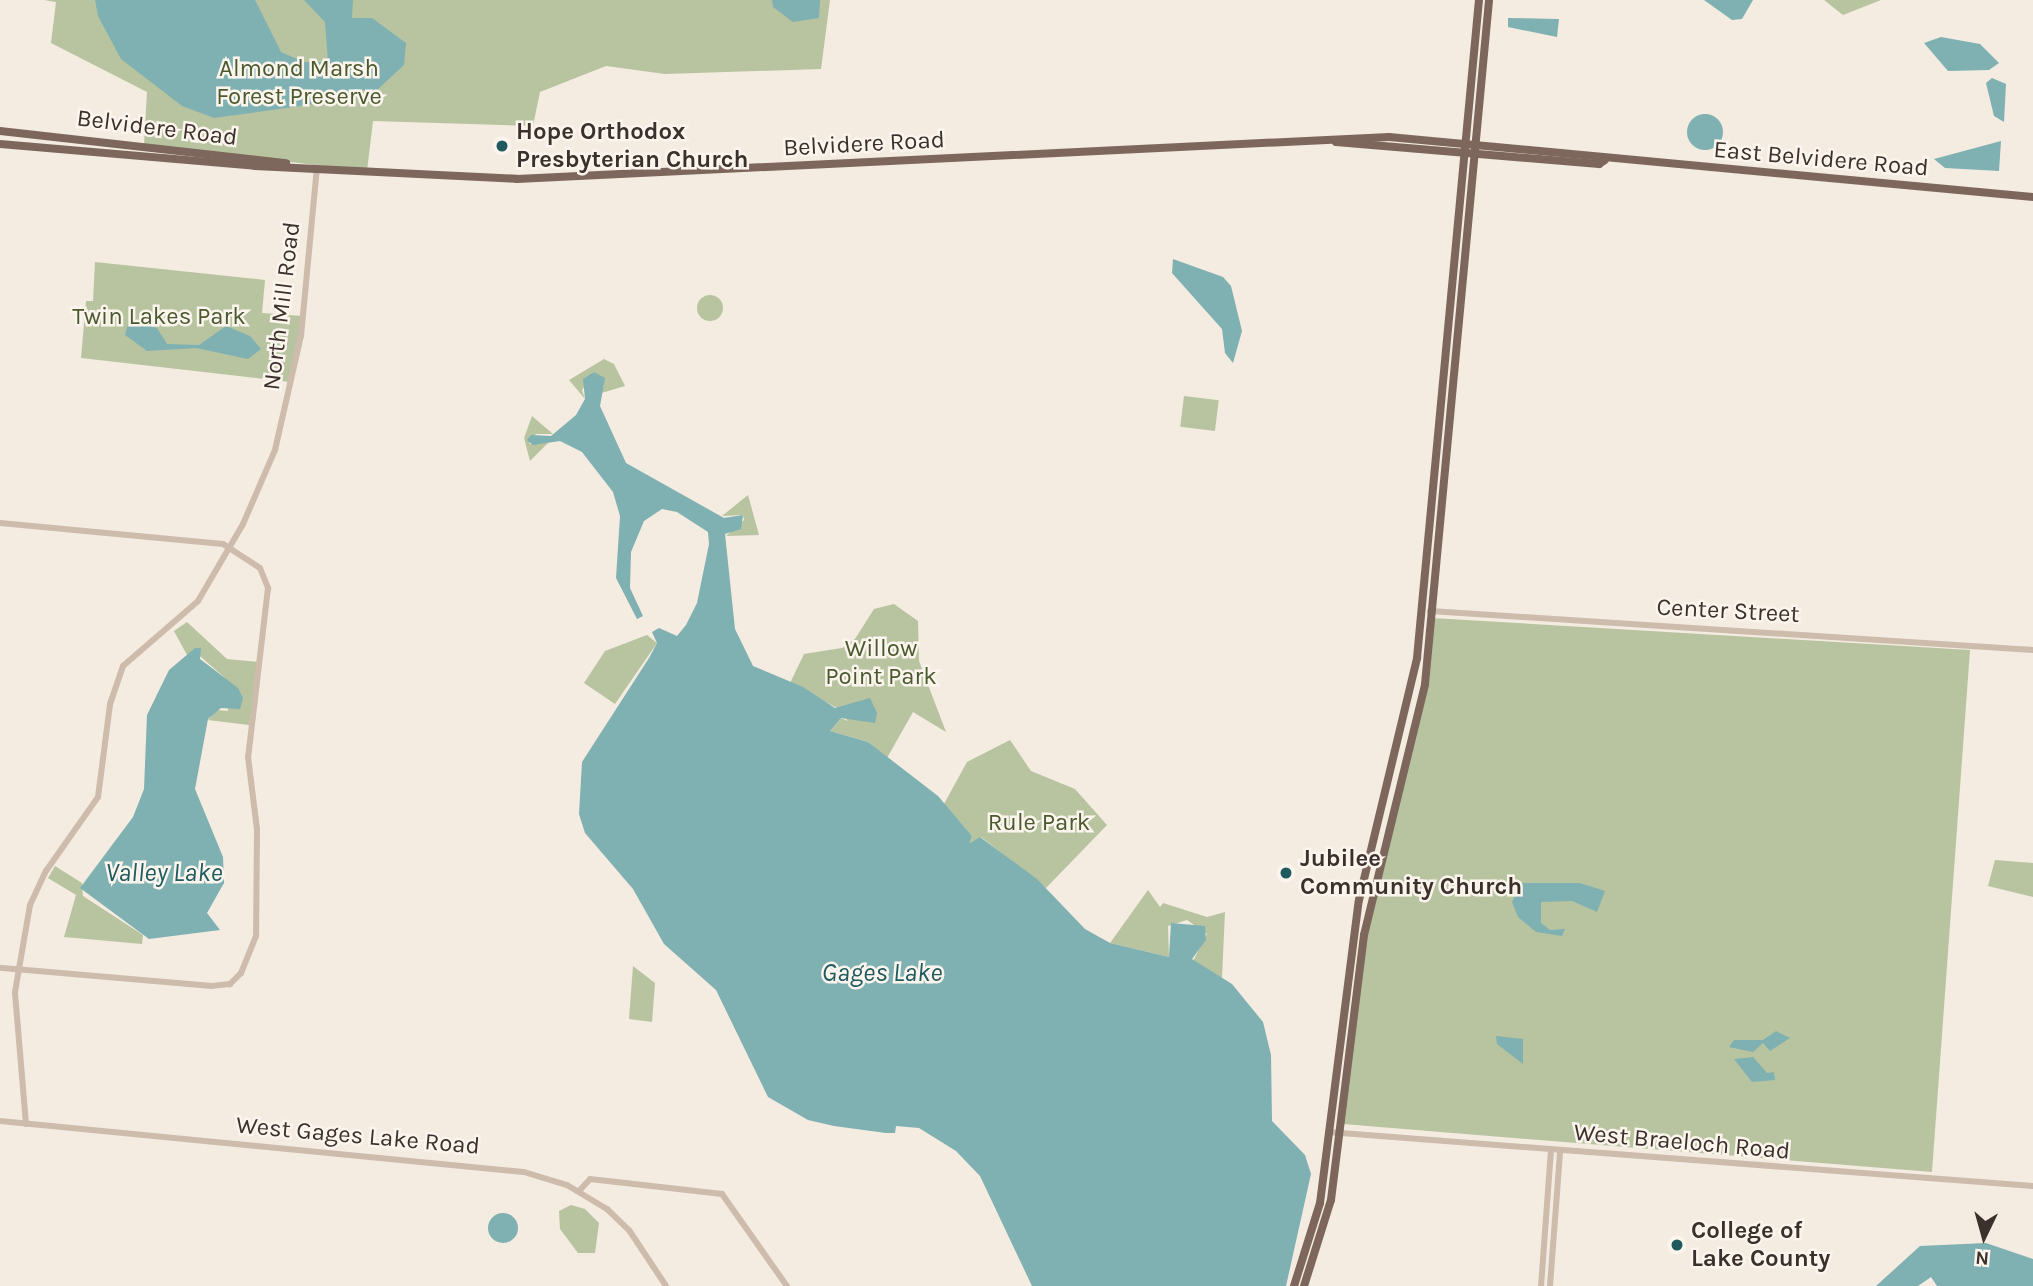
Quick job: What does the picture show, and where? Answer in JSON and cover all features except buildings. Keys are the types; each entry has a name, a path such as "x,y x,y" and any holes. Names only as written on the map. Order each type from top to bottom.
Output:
{"main road":[{"path":"1294,1286 1320,1203 1352,936 1408,705 1422,610 1479,0"},
{"path":"1304,1286 1331,1200 1362,946 1425,684 1489,0"},
{"name":"Belvidere Road","path":"0,131 313,167"},
{"name":"Belvidere Road","path":"0,144 517,179 1336,142 1377,137 1476,148"},
{"name":"East Belvidere Road","path":"1476,148 2033,197"},
{"path":"1429,531 1440,532"}],"street":[{"name":"North Mill Road","path":"26,1124 16,969 39,882 97,797 110,704 123,666 198,601 229,551 275,450 290,400 313,167"},
{"path":"0,523 211,542 260,568 268,589 248,757 257,829 256,936 242,973 230,984 193,985 0,968"},
{"name":"Center Street","path":"1422,610 2033,650"},
{"name":"West Gages Lake Road","path":"0,1121 524,1172 579,1191 620,1220 666,1286"},
{"name":"West Braeloch Road","path":"1328,1132 1560,1152 2033,1186"},
{"path":"1541,1286 1551,1151"},
{"path":"1550,1286 1560,1152"},
{"path":"579,1191 590,1179 722,1194 788,1286"}],"green space":[{"name":"Almond Marsh Forest Preserve","path":"44,0 830,0 821,69 665,74 606,66 540,92 533,126 373,121 367,171 144,145 147,92 51,43 56,2"},
{"path":"1824,0 1881,0 1843,15"},
{"name":"Twin Lakes Park","path":"95,262 265,280 262,313 302,316 290,382 81,358 86,301 93,301"},
{"path":"710,295 720,298 723,308 720,318 710,321 700,318 697,308 700,298"},
{"path":"604,359 614,364 625,386 598,394 604,386 594,372 582,390 585,399 569,380"},
{"path":"1184,396 1219,400 1215,431 1180,427"},
{"path":"532,416 553,434 536,434 529,444 550,441 530,461 524,438"},
{"path":"748,495 759,535 726,536 744,520 743,515 722,516"},
{"name":"Willow Point Park","path":"894,604 918,621 919,661 946,732 913,712 887,758 868,742 830,731 841,718 848,721 837,708 790,683 804,654 842,648 855,639 874,609"},
{"path":"1432,618 1970,650 1932,1172 1343,1124 1359,964 1423,706"},
{"path":"187,622 227,659 260,662 249,725 208,720 217,710 228,711 225,678 193,650 188,657 174,631"},
{"path":"647,635 657,643 615,704 584,683 605,651"},
{"name":"Rule Park","path":"1010,740 1031,771 1075,789 1107,825 1046,888 981,837 972,847 968,844 972,836 944,804 967,762"},
{"path":"1995,860 2033,863 2033,897 1988,886"},
{"path":"55,866 82,883 83,896 143,935 142,944 64,937 76,895 48,878"},
{"path":"1148,890 1160,907 1163,903 1207,917 1225,912 1222,978 1193,961 1207,934 1187,920 1168,926 1169,957 1110,943"},
{"path":"633,966 655,983 652,1022 629,1019"},
{"path":"571,1205 585,1209 599,1223 595,1253 578,1253 560,1229 559,1211"}],"water":[{"path":"95,0 255,0 281,52 304,62 328,62 325,22 304,0 353,0 352,18 372,18 406,43 404,65 377,90 353,91 336,101 214,118 182,106 121,59 98,16"},
{"path":"772,0 820,0 819,18 793,22 773,7"},
{"path":"1704,0 1753,0 1742,19 1732,20"},
{"path":"1508,18 1559,19 1557,37 1508,27"},
{"path":"1941,37 1980,44 1999,63 1989,70 1948,71 1924,43"},
{"path":"1992,78 2006,84 2004,122 1994,116 1986,83"},
{"path":"1705,114 1718,119 1723,132 1718,145 1705,150 1692,145 1687,132 1692,119"},
{"path":"2001,141 1999,171 1945,168 1934,159"},
{"path":"1173,259 1223,277 1231,286 1242,331 1233,363 1225,353 1222,329 1172,273"},
{"path":"138,322 157,328 167,344 199,345 226,326 250,336 261,349 248,359 196,348 147,351 125,335 127,327"},
{"name":"Gages Lake","path":"594,372 605,378 600,406 626,463 724,518 743,515 741,529 725,534 735,629 753,666 803,687 835,708 870,698 877,713 875,723 841,718 830,731 868,742 938,796 972,836 969,844 980,837 1037,879 1085,929 1110,943 1169,957 1171,923 1205,926 1206,940 1192,959 1232,984 1263,1022 1271,1055 1272,1121 1305,1155 1311,1174 1286,1286 1032,1286 980,1176 956,1151 919,1128 896,1126 895,1133 886,1133 834,1126 808,1120 768,1097 716,990 664,944 633,889 585,833 579,814 582,762 649,658 657,643 652,632 659,628 677,636 686,625 697,603 709,544 708,532 677,512 662,509 644,521 631,552 630,588 643,616 637,619 616,578 620,516 613,492 582,452 560,441 533,445 527,440 531,435 551,436 576,415 585,399 583,379"},
{"name":"Valley Lake","path":"195,648 201,648 200,659 238,688 243,698 240,709 221,708 208,719 195,789 223,857 224,883 207,913 220,930 149,939 80,888 133,817 144,789 147,715 169,670"},
{"path":"1522,883 1580,883 1605,891 1597,912 1572,901 1541,902 1541,923 1550,930 1565,929 1562,936 1536,932 1518,917 1512,902"},
{"path":"1776,1031 1790,1038 1770,1051 1763,1043 1753,1052 1729,1047 1734,1040 1763,1040"},
{"path":"1496,1036 1523,1039 1523,1064 1497,1044"},
{"path":"1753,1057 1767,1073 1774,1072 1775,1080 1752,1082 1734,1059"},
{"path":"503,1213 514,1217 518,1228 514,1239 503,1243 492,1239 488,1228 492,1217"},
{"path":"1986,1243 2033,1259 2033,1286 1937,1286 1931,1277 1918,1286 1876,1286 1920,1246"}],"place":[{"name":"Hope Orthodox Presbyterian Church","path":"502,146"},
{"name":"Jubilee Community Church","path":"1286,873"},
{"name":"College of Lake County","path":"1677,1245"}]}
